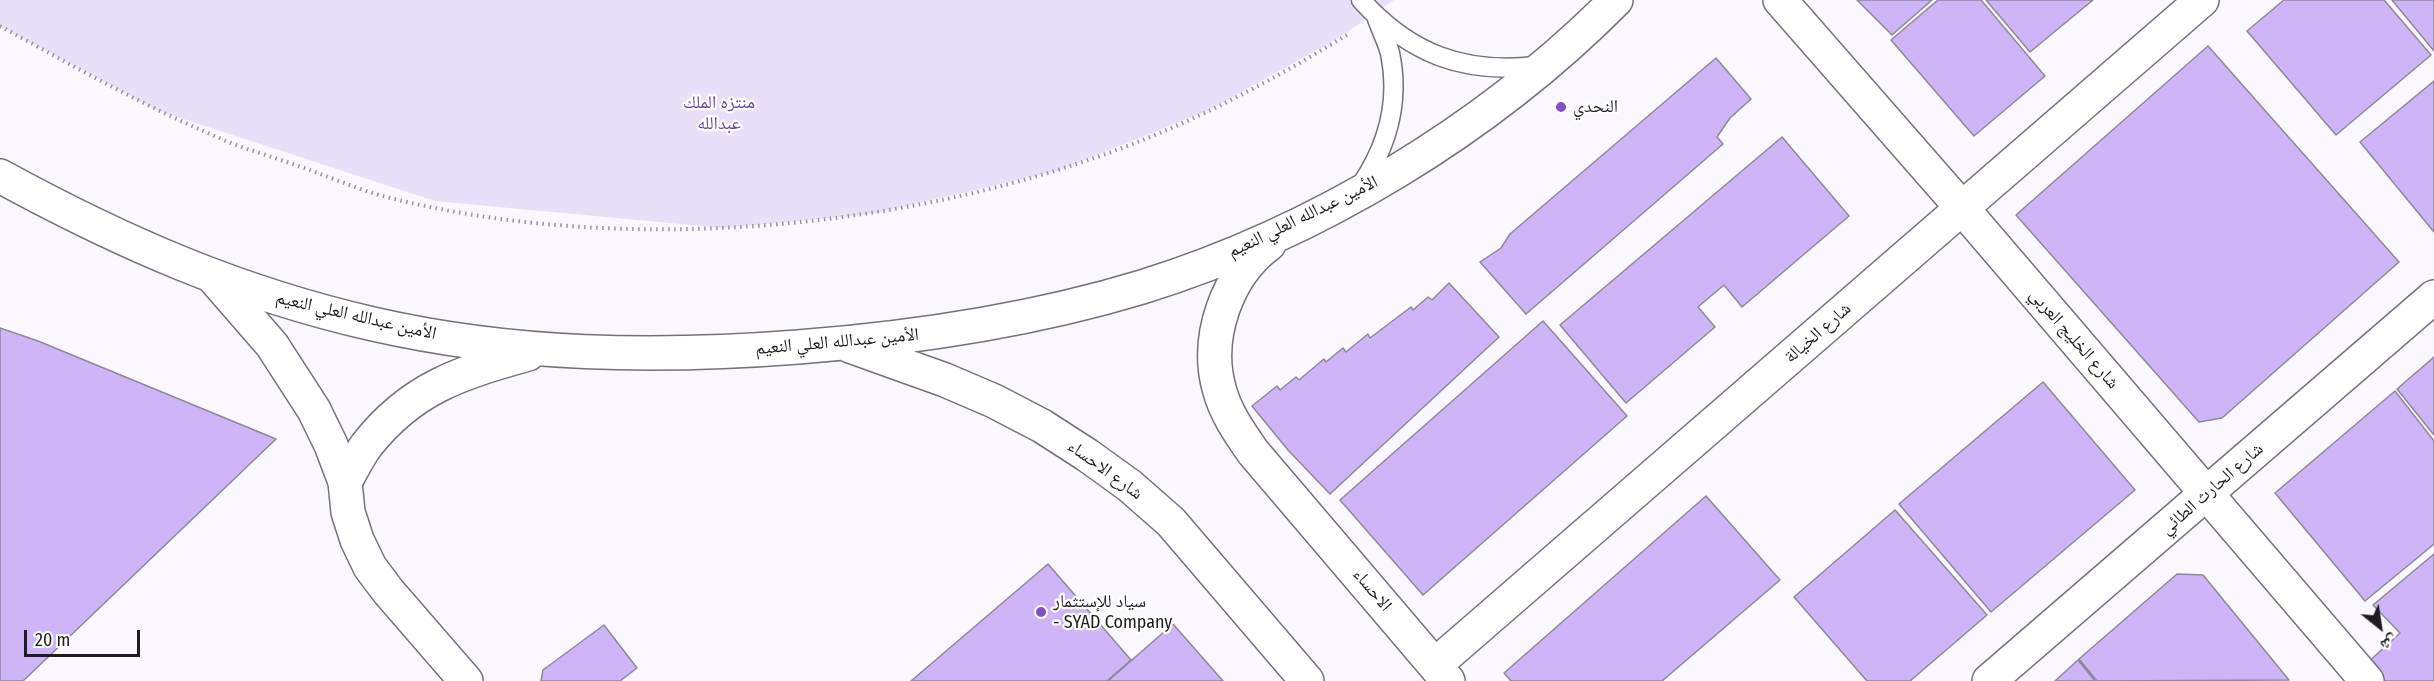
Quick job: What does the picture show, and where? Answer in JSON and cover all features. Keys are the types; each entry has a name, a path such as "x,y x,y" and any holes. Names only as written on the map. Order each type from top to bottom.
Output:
{"main road":[{"name":"الأمين عبدالله العلي النعيم","path":"0,176 88,224 145,250 212,276 293,303 375,324 458,339 543,350 692,354 843,344 994,324 1070,307 1144,286 1217,260 1288,229 1421,156 1484,113 1544,66 1617,0"},
{"name":"شارع الخليج العربي","path":"1780,0 1962,208 2367,681"},
{"name":"شارع الخيالة","path":"1441,673 1962,208 2202,0"},
{"name":"الاحساء","path":"1288,229 1258,251 1235,280 1220,314 1215,351 1218,387 1232,422 1253,452 1441,673"},
{"path":"212,276 272,345 294,376 327,436 345,482 348,512 357,540 370,567 453,676"},
{"name":"شارع الحارث الطائي","path":"1989,681 2434,297"},
{"name":"شارع الاحساء","path":"843,344 945,380 994,401 1042,426 1130,486 1171,522 1307,681"},
{"path":"345,482 365,447 392,417 424,392 460,374 543,350"}],"lane":[{"path":"1361,0 1376,17 1404,39 1436,57 1463,64 1508,69 1544,66"},
{"path":"1355,194 1376,162 1390,127 1395,90 1390,52 1376,17"}],"path":[{"path":"0,26 140,101 220,139 377,194 460,212 545,223 629,229 714,229 799,222 883,210 970,194 1056,171 1140,141 1222,105 1300,64 1376,17"}],"green space":[{"name":"منتزه الملك عبدالله","path":"0,0 1394,0 1340,37 1209,110 1057,171 871,214 723,228 435,201 159,111 0,26"}],"building":[{"path":"1857,0 1932,0 1892,35"},
{"path":"1938,0 1981,0 2045,76 1974,136 1891,40"},
{"path":"1986,0 2093,0 2030,52"},
{"path":"2284,0 2384,0 2431,55 2336,135 2247,31"},
{"path":"2392,0 2434,0 2434,51"},
{"path":"2208,46 2399,262 2222,418 2199,422 2016,215"},
{"path":"1716,58 1751,99 1730,118 1717,137 1723,144 1526,314 1480,262 1501,248 1510,234"},
{"path":"2434,81 2434,232 2360,142"},
{"path":"1782,137 1849,216 1742,307 1724,285 1698,307 1715,327 1626,403 1560,325"},
{"path":"1449,283 1499,337 1330,494 1288,450 1252,406 1277,386 1280,390 1296,377 1299,380 1324,359 1326,362 1343,348 1346,352 1368,334 1370,338 1411,307 1413,310 1428,297 1432,300"},
{"path":"1543,321 1627,416 1423,595 1340,500"},
{"path":"0,328 38,341 276,439 23,681 0,681"},
{"path":"2434,357 2434,435 2397,389"},
{"path":"2043,382 2135,490 1991,612 1899,504"},
{"path":"2395,391 2434,441 2434,544 2365,601 2275,493"},
{"path":"1706,496 1780,580 1662,681 1511,681 1504,673"},
{"path":"1895,510 1987,615 1910,681 1867,681 1794,597"},
{"path":"2434,554 2434,681 2379,681 2366,664 2400,633 2373,605"},
{"name":"سياد للإستثمار - SYAD Company","path":"1048,564 1131,660 1107,681 911,681"},
{"path":"2177,574 2203,575 2289,680 2097,681 2079,659"},
{"path":"1173,624 1223,681 1108,681"},
{"path":"604,625 637,668 620,681 541,681 543,670"},
{"path":"2078,660 2095,681 2055,681"}],"place":[{"name":"النحدي","path":"1561,107"},
{"name":"سياد للإستثمار - SYAD Company","path":"1041,612"}]}
